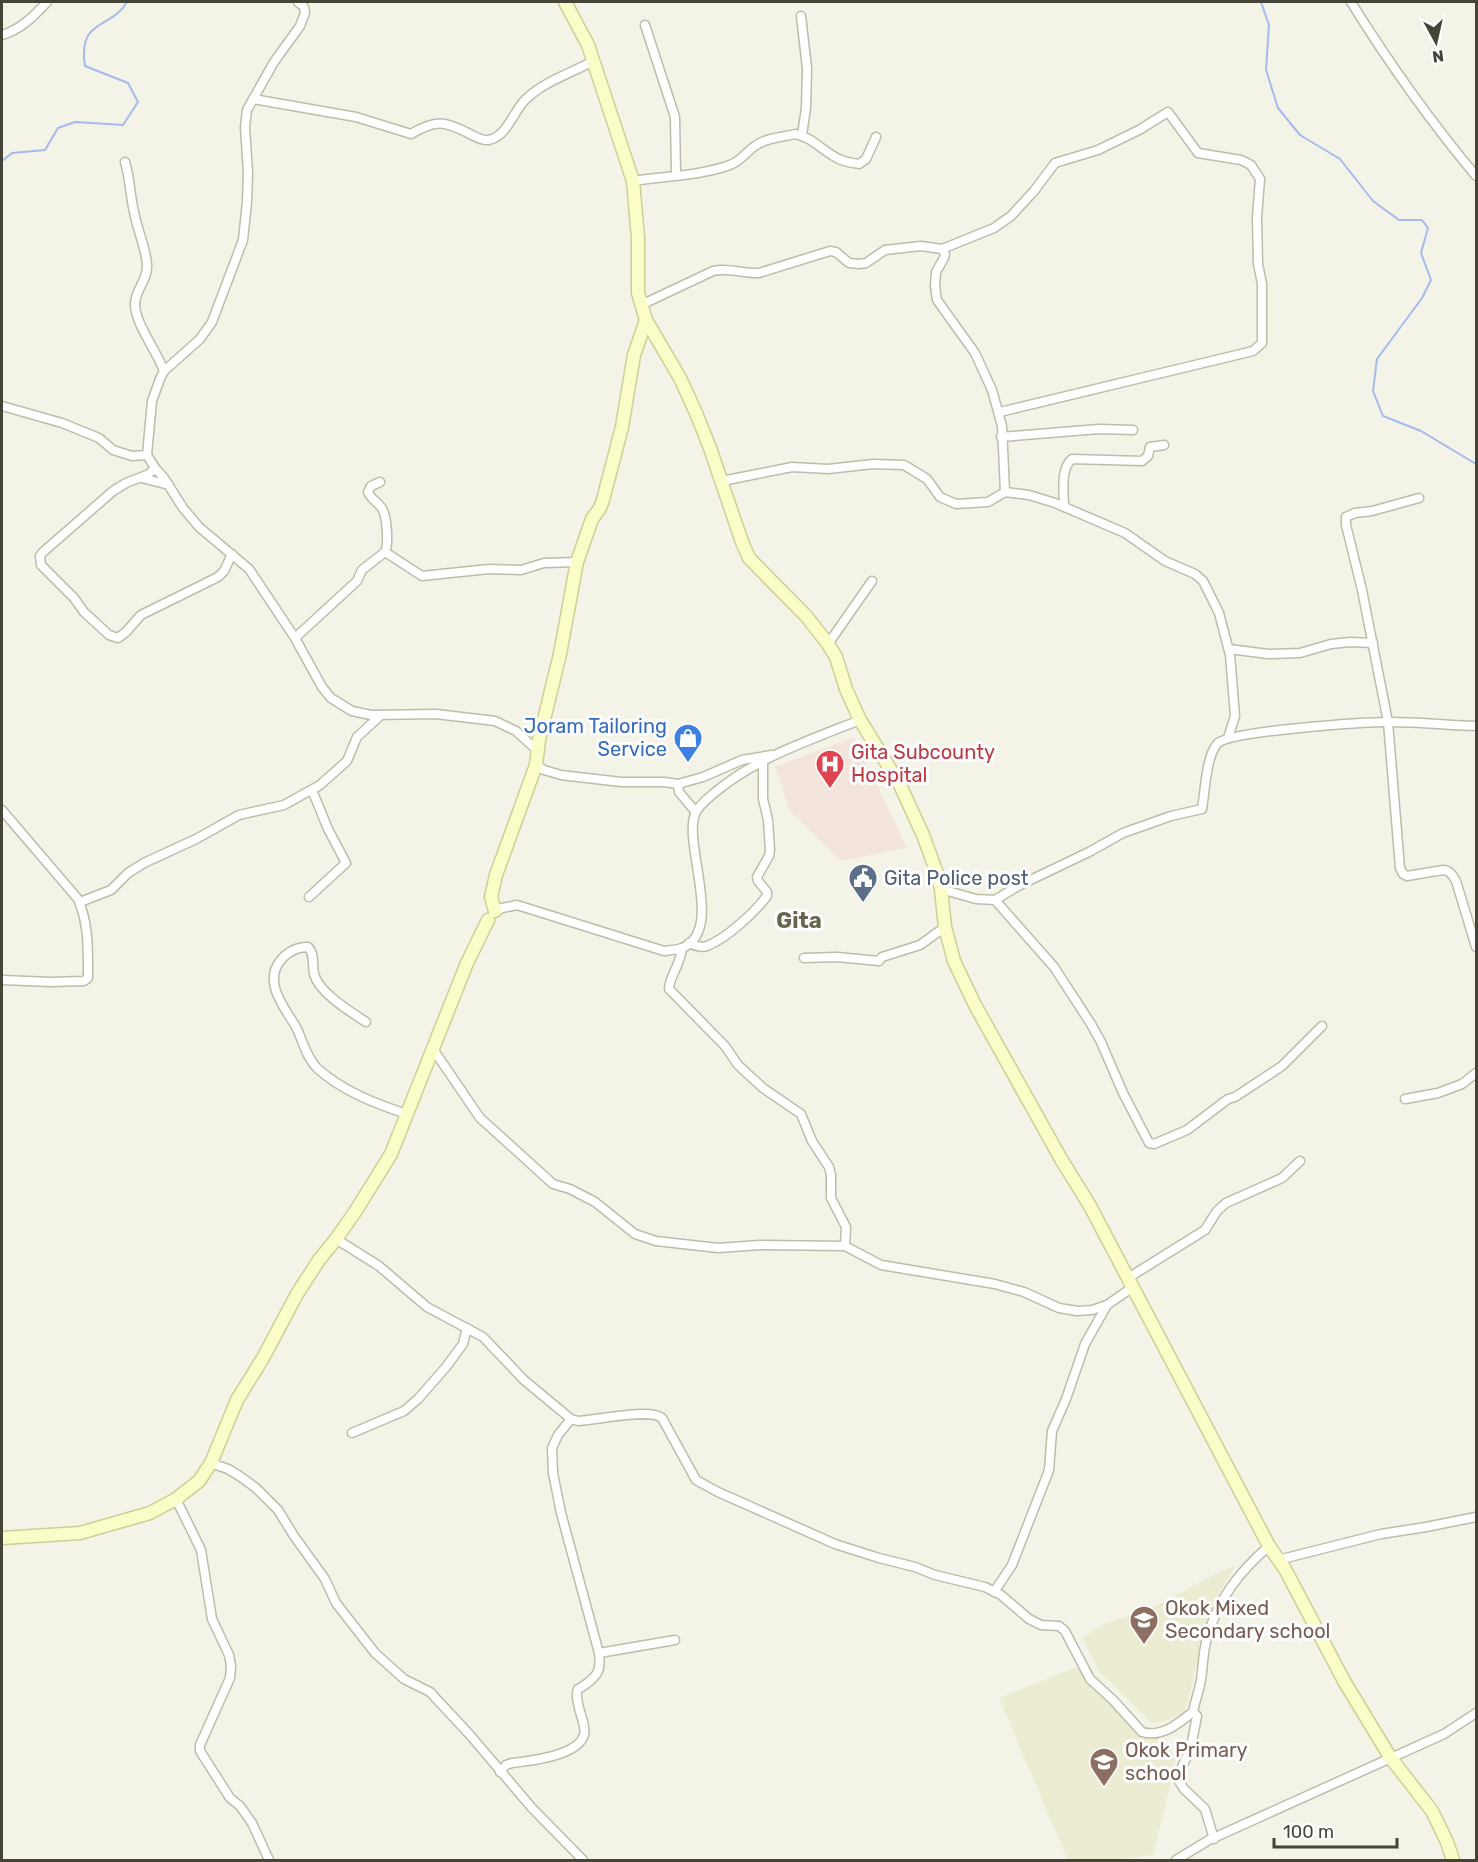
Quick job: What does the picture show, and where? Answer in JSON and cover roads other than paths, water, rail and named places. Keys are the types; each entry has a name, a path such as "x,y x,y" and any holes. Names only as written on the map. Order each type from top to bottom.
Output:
{"street":[{"path":"2,35 10,33 31,18 46,2"},
{"path":"298,2 304,7 305,13 300,26 253,99 245,117 248,173 243,240 212,322 200,339 164,371 152,401 147,455 183,508 199,527 249,569 295,638 322,687 332,698 352,711 380,716 436,714 495,721 516,731 538,751"},
{"path":"566,2 588,45 633,181 638,238 638,292 641,305 646,320 680,378 710,448 749,558 785,593 828,644 836,657 846,689 860,720 900,785 930,854 941,889 945,927 954,961 975,1005 1061,1159 1090,1206 1269,1546 1294,1584 1344,1681 1390,1757 1432,1811 1453,1860"},
{"path":"1351,2 1403,82 1437,129 1476,176"},
{"path":"801,16 807,68 806,108 802,135"},
{"path":"645,25 675,117 676,174"},
{"path":"253,99 356,117 411,134 434,123 443,123 488,140 499,135 523,102 537,90 593,61"},
{"path":"641,305 713,271 722,269 747,274 759,273 830,251 836,252 849,263 858,264 866,263 885,250 921,246 942,249 994,228 1011,216 1055,164 1098,150 1139,130 1168,112 1198,153 1241,160 1251,165 1260,178 1257,217 1258,264 1262,284 1262,343 1254,351 1000,412"},
{"path":"633,181 699,173 730,165 739,161 757,144 795,134 802,135 840,160 859,164 866,159 876,137"},
{"path":"125,162 147,265 147,274 137,292 135,304 142,327 164,371"},
{"path":"942,249 945,254 944,258 936,272 935,286 938,300 975,353 1000,412 1005,492"},
{"path":"2,1538 80,1533 150,1513 176,1499 199,1481 210,1463 237,1400 263,1358 297,1294 391,1154 467,963 492,915 491,897 496,875 536,765 577,562 592,519 603,500 622,427 634,355 646,320"},
{"path":"2,406 62,423 90,434 99,438 113,450 132,456 147,455"},
{"path":"1001,436 1099,429 1133,430"},
{"path":"1064,507 1065,472 1067,463 1072,459 1142,460 1148,456 1150,447 1164,445"},
{"path":"722,481 792,467 844,468 873,464 904,465 927,479 940,497 957,504 988,502 1005,492 1043,498 1125,533 1165,561 1195,574 1203,581 1219,613 1229,650 1235,716 1228,738"},
{"path":"155,468 142,478 126,483 113,492 40,556 41,565 74,598 84,612 109,635 118,638 141,615 218,577 224,571 232,554"},
{"path":"142,478 169,485"},
{"path":"295,638 357,581 362,570 386,552 388,540 383,510 370,498 368,492 371,486 380,482"},
{"path":"1419,498 1372,511 1354,513 1346,518 1388,722 1400,868 1407,876 1443,870 1448,870 1452,874 1476,947"},
{"path":"386,552 422,576 489,569 521,570 544,563 577,562"},
{"path":"828,644 872,582"},
{"path":"1229,650 1238,649 1268,654 1300,653 1331,644 1373,643"},
{"path":"80,902 111,890 128,873 144,863 196,839 239,815 284,805 312,790 347,760 357,737 380,716"},
{"path":"845,1246 846,1227 831,1198 829,1167 812,1141 801,1113 763,1088 738,1065 725,1046 669,989 669,984 685,946 698,929 703,895 693,845 695,811 733,778 763,761 860,720"},
{"path":"941,889 976,899 995,900 1123,833 1171,816 1202,809 1210,756 1217,744 1228,738 1291,729 1388,722 1476,726"},
{"path":"536,765 544,771 561,775 621,782 678,784 704,777 742,760 777,755"},
{"path":"492,915 507,906 517,905 664,951 685,946 706,946 719,939 747,918 767,896 767,892 757,877 770,850 768,820 762,799 763,761"},
{"path":"678,784 679,792 695,811"},
{"path":"309,897 346,863 328,829 312,790"},
{"path":"2,810 80,902 87,933 87,979 51,982 2,980"},
{"path":"995,900 1054,966 1081,1008 1101,1042 1123,1093 1149,1143 1154,1144 1187,1130 1228,1099 1235,1097 1282,1066 1322,1026"},
{"path":"804,958 837,957 879,961 882,957 920,945 945,927"},
{"path":"366,1022 344,1008 323,989 314,974 312,952 308,947 286,953 274,968 277,997 297,1029 306,1052 315,1066 329,1078 355,1094 407,1114"},
{"path":"433,1049 480,1118 499,1136 553,1184 570,1189 595,1202 635,1234 656,1241 718,1248 772,1245 845,1246 881,1264 995,1284 1024,1292 1059,1308 1085,1311 1107,1305"},
{"path":"1405,1099 1438,1093 1462,1084 1476,1073"},
{"path":"994,1592 1012,1565 1036,1498 1049,1470 1052,1431 1085,1344 1107,1305 1130,1283 1205,1230 1217,1211 1226,1203 1282,1178 1300,1161"},
{"path":"336,1239 379,1266 427,1307 483,1337 524,1380 571,1419 578,1421 658,1414 696,1480 718,1492 835,1544 935,1575 970,1582 994,1592 1029,1619 1041,1625 1059,1626 1065,1631 1090,1679 1142,1732 1148,1734 1172,1728 1193,1712 1207,1637 1218,1609 1237,1577 1269,1546"},
{"path":"352,1433 404,1411 418,1399 463,1344 468,1328"},
{"path":"500,1772 506,1765 512,1763 555,1756 578,1744 584,1738 585,1732 577,1696 578,1689 598,1675 600,1670 599,1653 561,1514 553,1473 552,1448 558,1435 571,1419"},
{"path":"210,1463 228,1469 241,1477 278,1510 325,1579 336,1603 375,1653 404,1678 430,1692 532,1808 583,1860"},
{"path":"176,1499 201,1550 212,1619 229,1655 231,1666 230,1678 200,1745 200,1751 230,1798 240,1806 252,1823 268,1860"},
{"path":"1278,1560 1381,1534 1476,1517"},
{"path":"599,1653 675,1640"},
{"path":"1193,1712 1197,1716 1191,1747 1177,1778 1184,1789 1205,1809 1214,1839"},
{"path":"1176,1860 1209,1840 1444,1734 1476,1713"}],"waterway":[{"path":"2,161 12,153 45,150 58,128 75,122 123,125 138,102 128,83 85,66 84,51 86,40 91,32 121,11 127,2"},
{"path":"1261,2 1269,25 1266,70 1278,108 1300,135 1340,159 1373,201 1399,220 1422,220 1428,228 1421,253 1431,280 1422,298 1377,359 1373,391 1383,416 1421,431 1476,464"}],"place":[{"name":"Joram Tailoring Service","path":"688,764"},
{"name":"Gita Subcounty Hospital","path":"830,790"},
{"name":"Gita Police post","path":"863,904"},
{"name":"Okok Mixed Secondary school","path":"1144,1646"},
{"name":"Okok Primary school","path":"1104,1788"}],"district":[{"name":"Gita","path":"799,920"}]}
